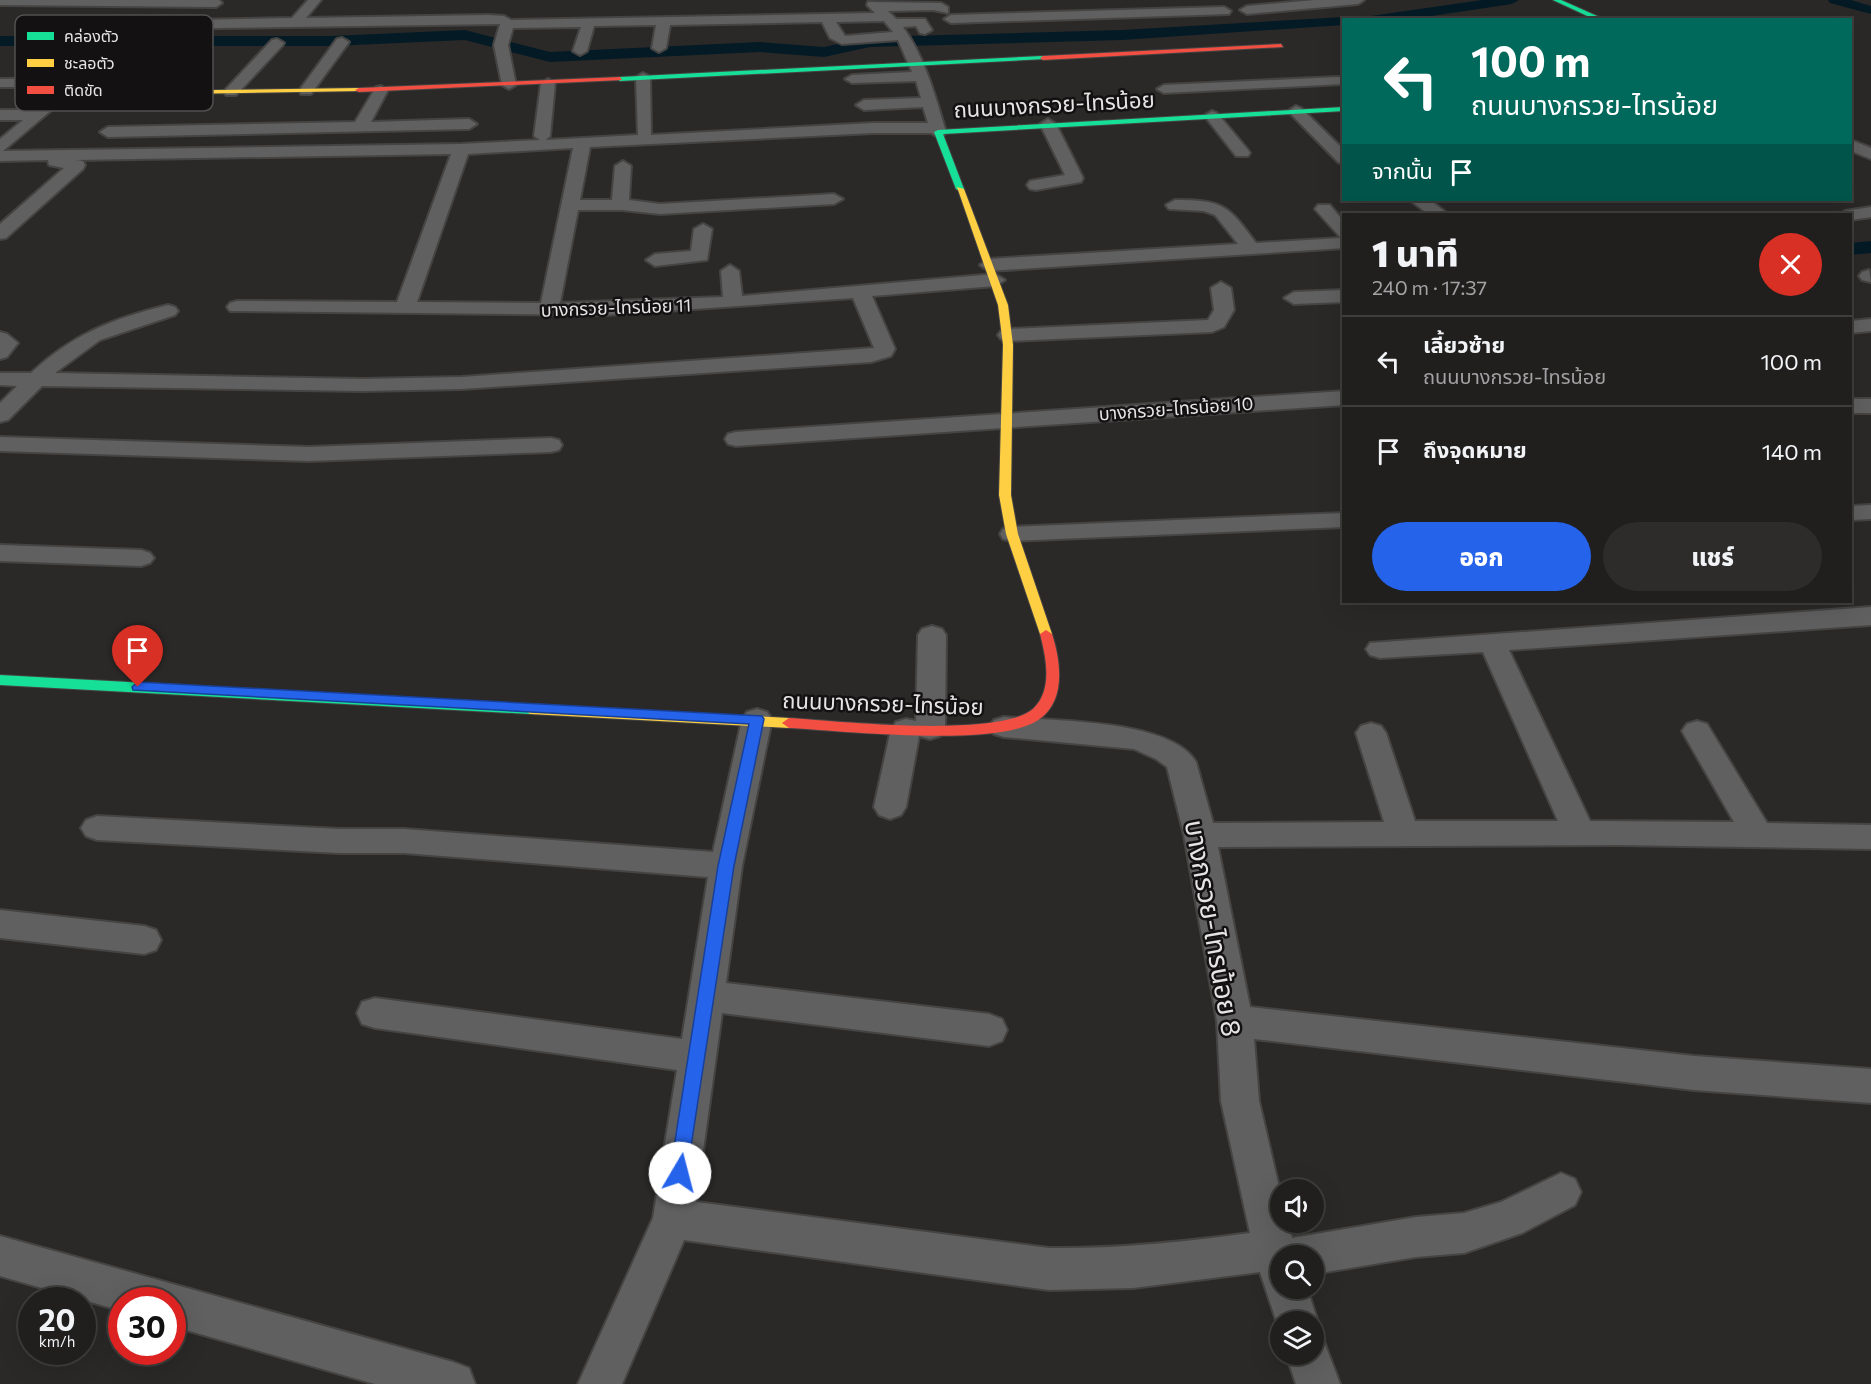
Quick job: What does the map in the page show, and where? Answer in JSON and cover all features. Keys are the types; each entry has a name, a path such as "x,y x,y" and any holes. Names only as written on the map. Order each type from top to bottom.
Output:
{"main road":[{"path":"1556,0 1598,18"},
{"path":"213,92 381,90 643,77 918,69 1281,46"},
{"name":"ถนนบางกรวย-ไทรน้อย","path":"0,680 918,729 1004,727 1031,718 1044,708 1054,674 1052,653 1012,534 1005,495 1008,336 1004,305 935,120 1048,124 1342,108"}],"street":[{"path":"295,23 315,0"},
{"path":"1104,0 1114,14"},
{"path":"1247,10 1358,0"},
{"path":"0,1 217,1"},
{"path":"78,1 71,6 121,8"},
{"path":"202,15 217,1"},
{"path":"872,3 933,6 947,15 1224,11"},
{"path":"872,3 890,20 904,39 918,69 935,120"},
{"path":"213,24 295,23 466,14 498,19 504,34 509,85"},
{"path":"504,34 589,22 664,20 699,14 738,19 827,18 920,22 925,30"},
{"path":"827,18 835,35 842,40 904,39"},
{"path":"738,19 745,36"},
{"path":"659,48 664,20"},
{"path":"580,51 589,22"},
{"path":"306,91 342,42"},
{"path":"231,92 277,43"},
{"path":"852,79 918,69"},
{"path":"643,77 644,133"},
{"path":"1164,90 1338,81"},
{"path":"0,83 15,83"},
{"path":"542,136 548,83"},
{"path":"1282,84 1301,111 1342,157"},
{"path":"360,127 381,90"},
{"path":"864,105 935,120"},
{"path":"0,147 42,111"},
{"path":"0,115 38,115"},
{"path":"880,116 935,120"},
{"path":"1212,116 1242,153"},
{"path":"0,156 461,149 873,128 935,120"},
{"path":"108,132 469,124"},
{"path":"1036,185 1075,178 1048,124"},
{"path":"549,310 583,141"},
{"path":"405,308 461,149"},
{"path":"0,162 68,162 77,165 0,234"},
{"path":"620,205 623,166"},
{"path":"570,205 620,205 660,209 805,201 837,191"},
{"path":"1420,201 1438,213"},
{"path":"1175,205 1202,205 1219,209 1250,248"},
{"path":"1324,209 1342,231"},
{"path":"1852,214 1871,212"},
{"path":"656,307 655,258 700,256 703,229"},
{"name":"บางกรวย-ไทรน้อย 11","path":"237,307 549,310 656,307 861,293 992,272 1250,248 1342,243"},
{"path":"730,271 733,302"},
{"path":"1008,336 1212,326 1218,324 1224,315 1221,288"},
{"path":"0,379 362,386 462,383 871,356 884,352 885,349 861,293"},
{"path":"1294,298 1342,296"},
{"path":"0,415 37,380 91,337 119,325 168,311"},
{"path":"1852,327 1871,325"},
{"path":"0,338 8,343 0,353"},
{"name":"บางกรวย-ไทรน้อย 10","path":"736,439 1342,398"},
{"path":"1852,405 1871,406"},
{"path":"0,444 309,454 390,453 550,445"},
{"path":"1852,513 1871,512"},
{"path":"1012,534 1342,520"},
{"path":"0,553 141,558"},
{"path":"1380,648 1871,616"},
{"path":"890,807 918,729 932,635"},
{"path":"1492,642 1580,834"},
{"path":"600,1384 673,1220 726,866 757,719"},
{"name":"บางกรวย-ไทรน้อย 8","path":"1004,727 1138,739 1167,751 1180,762 1200,835 1235,1021 1240,1101 1277,1245"},
{"path":"1697,730 1756,834"},
{"path":"1371,733 1403,833"},
{"path":"96,828 339,841 404,841 726,866"},
{"path":"1200,835 1756,834 1871,837"},
{"path":"0,924 144,940"},
{"path":"708,996 988,1030"},
{"path":"375,1013 696,1057"},
{"path":"1235,1021 1694,1073 1871,1086"},
{"path":"1324,1256 1416,1237 1464,1233 1508,1219 1561,1192"},
{"path":"673,1220 1049,1269 1098,1271 1270,1264"},
{"path":"0,1256 111,1287"},
{"path":"186,1309 453,1384"},
{"path":"1312,1365 1318,1384"}],"waterway":[{"path":"1385,18 1512,0"},
{"path":"1835,0 1871,10"},
{"path":"213,41 332,41 465,35 550,57 760,47 824,52 870,42 1122,35 1342,21"},
{"path":"0,41 15,41"},
{"path":"1852,249 1871,247"}],"traffic: fast":[{"path":"1556,0 1598,18"},
{"path":"620,79 1043,58"},
{"path":"960,189 938,132 1342,109"},
{"path":"0,680 530,709"}],"traffic: slow":[{"path":"213,92 359,90"},
{"path":"960,189 1003,305 1008,345 1005,495 1012,534 1046,634"},
{"path":"530,709 789,723"}],"traffic: jam":[{"path":"1043,58 1281,46"},
{"path":"359,90 620,79"},
{"path":"789,723 914,730 952,730 1013,725 1031,718 1040,710 1051,690 1052,656 1046,634"}],"route":[{"path":"138,687 757,719 726,866 680,1173"}]}
